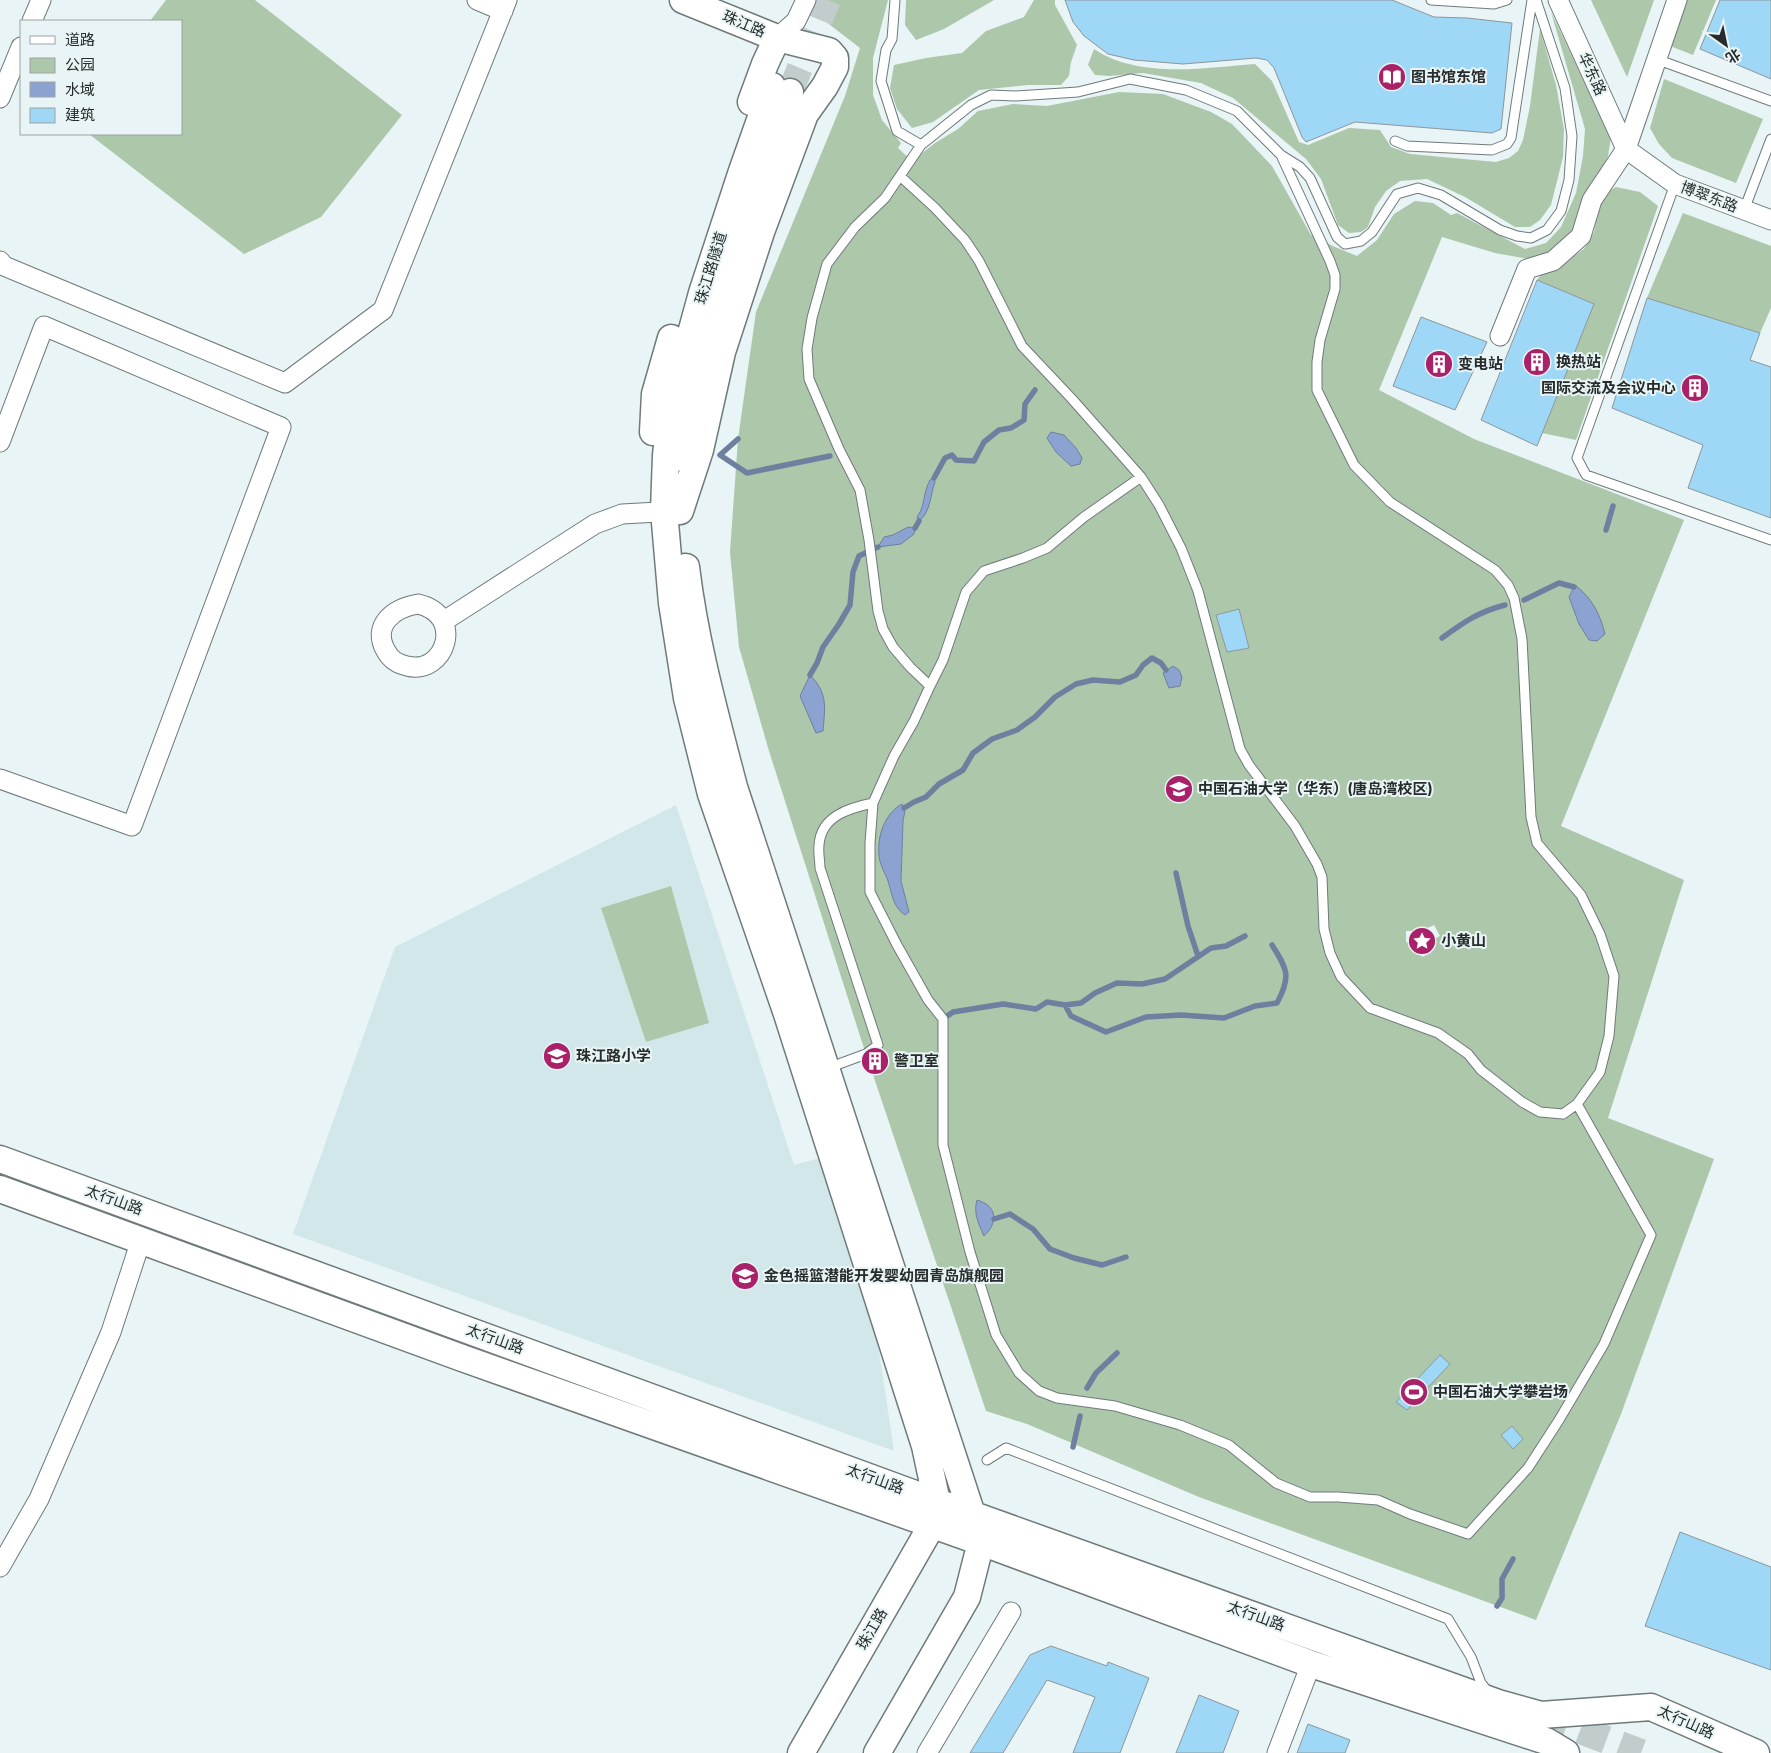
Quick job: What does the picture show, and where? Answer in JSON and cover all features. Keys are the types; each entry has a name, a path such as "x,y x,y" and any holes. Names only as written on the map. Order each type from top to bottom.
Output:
{"main road":[{"name":"珠江路","path":"672,511 700,450 722,352 761,232 805,114 825,86 835,67 835,58 829,51 777,38 683,0"},
{"path":"777,38 765,64 693,265 655,394 652,445 672,511 706,677 734,787 981,1542 967,1597 877,1753"},
{"name":"珠江路隧道","path":"672,511 675,457 781,89"},
{"path":"672,511 672,603 687,698 711,794 787,1014 887,1323 925,1446 934,1513"},
{"name":"太行山路","path":"0,1159 934,1513 981,1542 1311,1664 1546,1741 1566,1753"},
{"name":"太行山路","path":"0,1189 452,1354 934,1513 973,1514 1498,1703 1541,1715 1651,1707 1756,1753"},
{"name":"珠江路","path":"801,1753 934,1513"}],"street":[{"path":"32,20 40,0"},
{"path":"0,260 4,266 285,383 384,310 505,5 477,0"},
{"path":"777,38 796,22 806,0"},
{"name":"华东路","path":"1558,0 1626,149"},
{"path":"1500,336 1527,269 1553,261 1581,236 1592,200 1626,149 1676,0"},
{"path":"0,98 20,49"},
{"name":"博翠东路","path":"1626,149 1675,184 1771,220"},
{"path":"0,442 44,326 280,427 132,826 0,779"},
{"path":"444,621 595,524 622,514 672,511"},
{"path":"0,1567 38,1499 108,1341 141,1240"},
{"path":"927,1753 1010,1612"},
{"path":"1277,1753 1311,1664"}],"lane":[{"path":"895,0 892,39 886,50 880,82 897,131 921,145"},
{"path":"1431,0 1494,4 1507,0"},
{"path":"1395,141 1407,146 1492,150 1507,144 1511,138 1532,0"},
{"path":"930,686 893,648 883,629 878,610 860,490 839,449 809,379 807,349 812,318 827,264 855,227 885,198 921,145 971,105 991,95 1015,96 1078,92 1130,79 1186,90 1237,111 1281,154 1300,167 1310,178 1337,237 1345,244 1361,241 1372,232 1398,194 1418,188 1441,194 1500,230 1530,238 1547,230 1561,211 1569,180 1572,136 1565,88 1536,0"},
{"path":"1656,59 1771,101"},
{"path":"1744,210 1771,139"},
{"path":"900,176 935,208 965,240 979,261 1022,346 1072,398 1141,477 1159,505 1181,548 1198,591 1240,749 1249,765 1295,826 1317,864 1322,877 1324,929 1330,953 1341,977 1370,1008 1438,1033 1468,1054 1481,1070 1522,1102 1540,1112 1563,1114 1577,1104 1600,1072 1609,1036 1614,976 1600,934 1580,896 1537,843 1531,817 1522,639 1514,598 1508,585 1495,570 1390,502 1354,466 1317,390 1316,362 1320,340 1335,289 1335,275 1281,154"},
{"path":"1675,184 1577,458 1586,475 1771,540"},
{"path":"1141,477 1084,517 1047,548 984,571 966,592 943,660 914,722 894,756 873,802 870,843 870,892 901,953 928,1000 943,1019 943,1144 970,1252 996,1336 1019,1373 1039,1391 1057,1398 1115,1406 1180,1425 1229,1445 1276,1483 1310,1497 1378,1500 1410,1514 1468,1534 1528,1468 1559,1420 1604,1344 1651,1235 1577,1104"},
{"path":"826,1068 866,1054 878,1045 820,868 819,845 821,834 839,813 873,802"},
{"path":"987,1460 1006,1448 1448,1619 1471,1657 1481,1683 1498,1703"}],"shaded area":[{"name":"珠江路小学","path":"676,805 794,1165 820,1158 878,1345 894,1451 293,1234 395,947"}],"green space":[{"path":"166,0 255,0 402,115 321,217 244,254 90,135 182,135 182,20 151,20"},
{"name":"中国石油大学（华东）(唐岛湾校区)","path":"817,0 888,0 873,58 873,95 882,120 901,143 898,148 912,161 935,143 958,129 978,111 1013,104 1047,106 1119,92 1163,94 1211,112 1232,124 1272,166 1311,235 1357,256 1377,240 1394,214 1415,201 1433,203 1451,215 1457,213 1525,249 1546,243 1561,227 1576,193 1583,156 1585,129 1551,12 1611,137 1608,156 1578,224 1561,244 1545,257 1529,259 1495,253 1442,237 1379,390 1474,439 1684,520 1561,826 1684,880 1608,1118 1714,1159 1621,1414 1536,1620 1199,1497 1027,1424 986,1411 861,1039 769,751 739,647 730,552 738,439 756,312 845,96 860,48 812,13","holes":["1239,609 1249,648 1227,652 1216,615","905,811 901,881 909,912 905,915 888,881 879,856","1434,925 1440,936 1427,942 1431,953 1422,957 1415,943 1406,942 1406,931 1421,931","1512,1426 1523,1439 1513,1449 1501,1435"]},
{"path":"906,0 994,0 944,29 916,40 905,25"},
{"path":"1034,0 1055,0 1055,5 1077,45 1071,62 1069,76 1061,85 1028,85 979,90 933,122 912,128 897,109 890,88 894,65 962,53 986,31 1024,17"},
{"path":"1591,0 1654,0 1627,77"},
{"path":"1687,0 1716,0 1693,55 1670,46"},
{"path":"1540,29 1556,85 1564,129 1563,157 1551,205 1540,220 1530,227 1515,227 1465,197 1427,179 1400,181 1386,191 1375,207 1368,227 1361,232 1349,233 1338,225 1321,179 1306,159 1233,98 1201,83 1143,73 1110,76 1095,75 1088,65 1094,49 1131,65 1151,68 1194,69 1255,64 1272,81 1299,142 1308,145 1349,128 1380,130 1391,147 1410,154 1496,162 1509,158 1518,151 1523,140 1530,106"},
{"path":"1664,79 1763,119 1736,183 1672,158 1659,144 1650,128"},
{"path":"1616,187 1640,192 1658,206 1576,440 1542,433 1594,304 1537,280 1543,272 1562,264 1584,249 1594,232 1604,194"},
{"path":"1683,213 1771,246 1771,308 1760,333 1647,298"},
{"path":"671,886 709,1023 646,1042 601,908"}],"water":[{"path":"1051,432 1064,435 1076,448 1082,458 1080,464 1071,466 1056,452 1047,438"},
{"path":"934,478 935,482 928,508 919,521 917,517 920,513 928,485 930,480"},
{"path":"908,527 915,528 914,534 901,544 878,547 884,537 893,535"},
{"path":"1575,585 1591,601 1601,620 1605,634 1597,641 1589,640 1579,624 1569,597"},
{"path":"1173,666 1179,670 1182,677 1180,686 1169,688 1163,673"},
{"path":"810,675 820,688 824,701 823,731 816,733 800,696"},
{"path":"902,804 905,811 901,881 909,912 905,915 898,908 894,900 879,858 879,840 883,826 891,813"},
{"path":"977,1200 989,1206 994,1215 992,1226 984,1236 976,1214"}],"building":[{"name":"图书馆东馆","path":"1065,0 1392,0 1434,17 1467,18 1512,23 1501,129 1492,133 1355,122 1306,142 1302,137 1274,68 1267,60 1256,58 1183,64 1134,60 1108,54 1084,36 1073,22"},
{"path":"1720,0 1771,0 1771,79 1700,49"},
{"name":"换热站","path":"1537,280 1594,304 1537,446 1481,420"},
{"name":"国际交流及会议中心","path":"1647,298 1760,333 1750,360 1771,367 1771,518 1688,488 1703,445 1612,408"},
{"name":"变电站","path":"1421,317 1487,342 1455,410 1393,386"},
{"path":"1239,609 1249,648 1227,652 1216,615"},
{"path":"1440,1355 1450,1364 1407,1410 1396,1402"},
{"path":"1512,1426 1523,1439 1513,1449 1501,1435"},
{"path":"1680,1532 1771,1567 1771,1670 1645,1626"},
{"path":"1051,1646 1107,1666 1108,1662 1149,1678 1120,1753 1073,1753 1095,1697 1047,1680 1003,1753 970,1753 1030,1655"},
{"path":"1199,1695 1239,1711 1223,1753 1176,1753"},
{"path":"1308,1724 1350,1740 1345,1753 1297,1753"}],"waterway":[{"path":"934,478 945,458 952,455 956,460 974,461 984,442 999,430 1011,428 1024,420 1025,404 1035,390"},
{"path":"738,439 720,455 747,473 830,456"},
{"path":"1606,530 1613,506"},
{"path":"915,528 919,521"},
{"path":"810,675 823,647 850,605 853,572 859,556 878,547"},
{"path":"1524,600 1559,583 1574,587"},
{"path":"1442,638 1472,618 1505,605"},
{"path":"904,808 926,797 939,784 963,770 973,753 992,739 1017,730 1035,717 1055,697 1076,684 1093,680 1120,682 1136,675 1143,665 1152,658 1161,663 1166,670"},
{"path":"1176,873 1188,926 1198,956"},
{"path":"1065,1005 1081,1003 1095,993 1117,983 1142,984 1165,979 1211,948 1226,946 1245,936"},
{"path":"943,1019 953,1012 1003,1004 1036,1009 1047,1002 1065,1005 1071,1016 1106,1032 1146,1017 1181,1015 1224,1018 1255,1006 1277,1003 1286,980 1286,974 1282,961 1272,945"},
{"path":"994,1219 1010,1214 1033,1229 1050,1249 1074,1258 1102,1265 1126,1257"},
{"path":"1087,1388 1096,1373 1117,1353"},
{"path":"1073,1447 1080,1416"},
{"path":"1497,1606 1502,1598 1502,1579 1513,1559"}],"tunnel":[{"path":"790,92 828,0"},
{"path":"1541,1715 1641,1753"}],"place":[{"name":"图书馆东馆","path":"1392,77"},
{"name":"换热站","path":"1537,362"},
{"name":"变电站","path":"1439,364"},
{"name":"国际交流及会议中心","path":"1695,388"},
{"name":"中国石油大学（华东）(唐岛湾校区)","path":"1179,789"},
{"name":"小黄山","path":"1422,941"},
{"name":"珠江路小学","path":"557,1056"},
{"name":"警卫室","path":"875,1061"},
{"name":"金色摇篮潜能开发婴幼园青岛旗舰园","path":"745,1276"},
{"name":"中国石油大学攀岩场","path":"1414,1392"}]}
